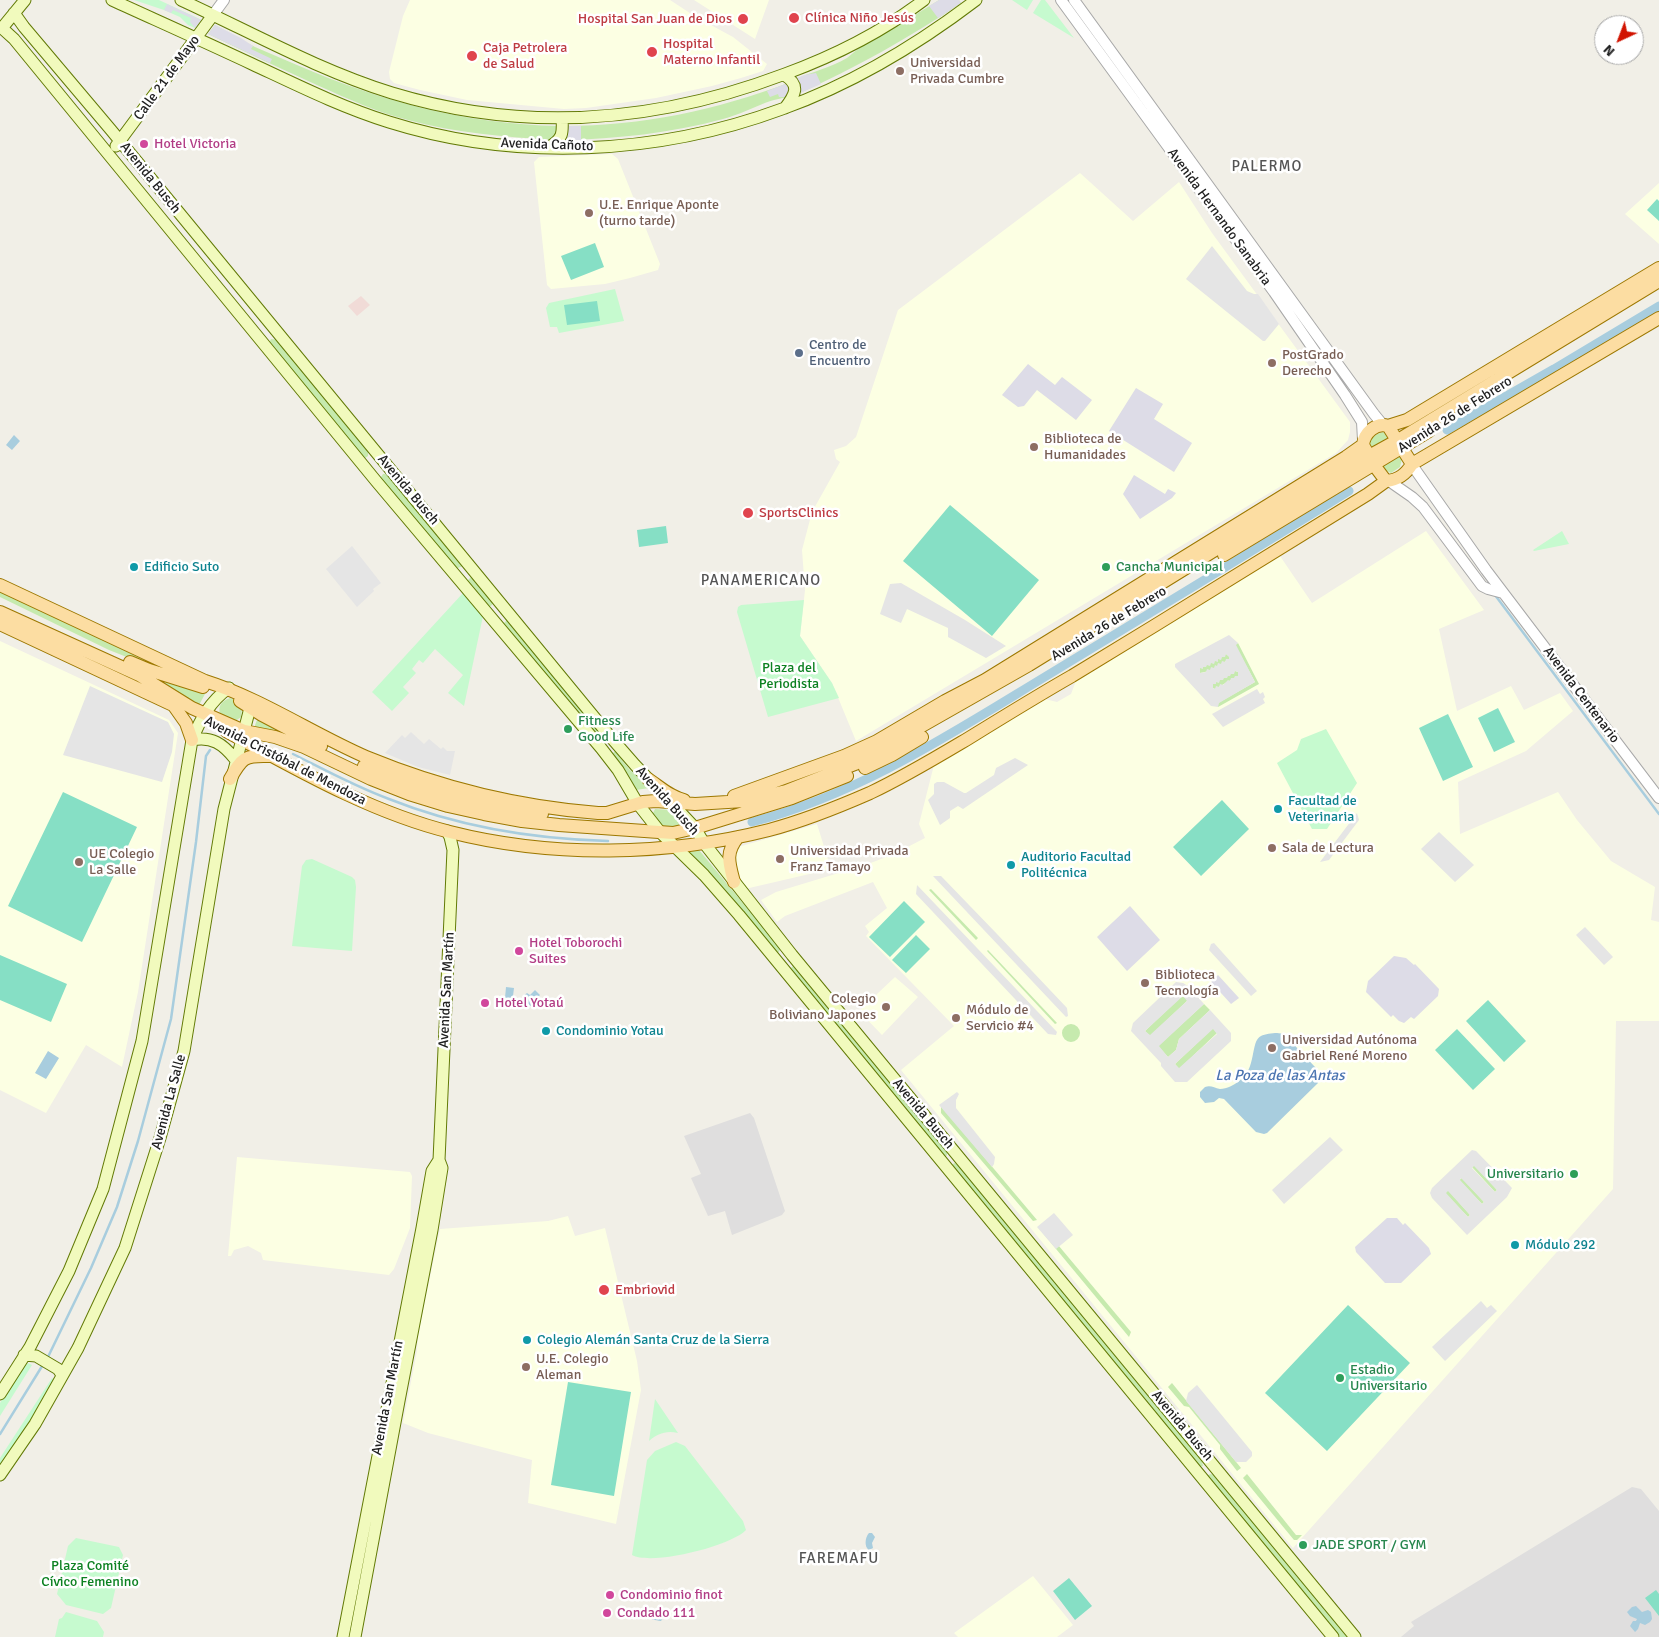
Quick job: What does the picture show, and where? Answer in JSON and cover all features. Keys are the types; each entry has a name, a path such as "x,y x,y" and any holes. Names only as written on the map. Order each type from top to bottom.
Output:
{"main road":[{"path":"1,29 25,0"},
{"name":"Avenida Cañoto","path":"112,0 318,95 390,123 478,142 508,146 549,147 610,146 660,141 706,132 751,120 785,108 857,76 929,34 976,0"},
{"name":"Avenida Cañoto","path":"181,0 336,73 391,93 477,111 516,116 562,118 644,112 716,98 751,87 848,47 897,19 924,0"},
{"name":"Avenida Busch","path":"14,13 611,737 695,828 704,843 792,955 1355,1637"},
{"name":"Calle 21 de Mayo","path":"109,155 213,15"},
{"path":"14,39 18,30 24,27"},
{"name":"Avenida Busch","path":"1,29 14,39 364,467 601,748 618,770 638,804 660,832 704,875 750,930 1333,1637"},
{"path":"784,75 790,79 795,88 793,96 785,108"},
{"path":"549,147 558,143 562,131 562,118"},
{"path":"98,142 108,140 111,130"},
{"name":"Avenida 26 de Febrero","path":"695,828 792,798 857,772 892,755 1367,452 1371,430 1407,420 1659,268"},
{"name":"Avenida 26 de Febrero","path":"1400,443 1659,281"},
{"path":"224,296 232,295 236,292 236,283"},
{"name":"Avenida 26 de Febrero","path":"724,801 818,767 877,741 985,680 1338,462 1400,443 1659,291"},
{"path":"235,310 240,302 249,299"},
{"path":"252,330 258,330 262,327 264,322 263,316"},
{"name":"Avenida 26 de Febrero","path":"704,843 772,829 817,814 870,793 927,763 1388,481 1403,476 1412,464 1659,318"},
{"path":"264,344 264,340 270,334 279,334"},
{"path":"1385,426 1400,443 1412,464"},
{"path":"1367,452 1388,481"},
{"name":"Avenida 26 de Febrero","path":"672,803 699,804 744,801 786,791 855,764 1029,665 1367,452"},
{"path":"364,467 374,463 378,454"},
{"path":"376,481 376,476 382,470 391,470"},
{"path":"462,585 466,575 470,572 476,572"},
{"path":"0,585 365,756 416,776 503,799 589,813"},
{"path":"0,603 149,670 225,691"},
{"name":"Avenida Cristóbal de Mendoza","path":"0,612 139,675 203,716 242,735 272,756 361,800 405,818 462,835 510,844 553,849 645,849 704,843"},
{"name":"Avenida Cristóbal de Mendoza","path":"0,624 174,706 203,716"},
{"path":"985,680 1029,665"},
{"path":"0,1394 31,1353 69,1271 99,1198 142,1041 192,740 203,716 214,701 225,691"},
{"path":"251,703 289,729 358,763 420,788 487,806 536,814 608,813 656,801 672,803"},
{"name":"Avenida La Salle","path":"0,1475 35,1424 61,1370 78,1348 124,1248 160,1138 184,1051 224,809 230,779 251,703"},
{"path":"174,706 186,723 192,740"},
{"name":"Avenida Cristóbal de Mendoza","path":"242,735 290,741 386,785 448,806 522,821 673,833 695,828"},
{"path":"601,748 610,747 612,744 611,737"},
{"path":"192,740 205,738 214,741 228,751 235,760"},
{"path":"230,779 238,765 248,757 272,756"},
{"path":"648,779 678,798 699,804"},
{"path":"420,788 442,784 464,800"},
{"name":"Avenida San Martín","path":"355,1637 442,1168 439,1160 453,850 447,831"},
{"name":"Avenida San Martín","path":"453,850 462,835"},
{"path":"734,882 729,856 733,844 738,837"},
{"path":"750,930 762,936 779,958 785,959 792,955"},
{"path":"944,1163 956,1153"},
{"name":"Avenida San Martín","path":"343,1637 432,1171 439,1160"},
{"path":"31,1353 61,1370"},
{"path":"1201,1477 1215,1466"}],"street":[{"name":"Calle 21 de Mayo","path":"213,15 224,0"},
{"name":"Avenida Hernando Sanabria","path":"1061,0 1125,89 1161,130 1374,414 1385,426"},
{"name":"Avenida Hernando Sanabria","path":"1074,0 1133,82 1161,130 1345,395 1362,422 1367,452"},
{"path":"1125,89 1133,82"},
{"path":"1345,395 1356,388"},
{"name":"Avenida Centenario","path":"1412,464 1496,591 1659,798"},
{"name":"Avenida Centenario","path":"1388,481 1423,507 1478,581 1496,591"}],"shaded area":[{"path":"410,0 670,0 733,37 767,64 763,71 712,86 656,98 586,108 564,109 467,100 394,83 390,79 389,72 403,16"},
{"name":"Hospital San Juan de Dios","path":"694,0 769,0 755,39"},
{"path":"939,0 959,0 961,3 938,18 929,6"},
{"path":"167,4 202,20 195,28 190,22 191,18 173,10 171,13 164,10"},
{"path":"215,25 241,38 253,46 251,49 272,59 270,63 208,34"},
{"path":"816,73 821,84 798,94 793,80 804,75"},
{"path":"788,83 792,97 779,97 778,94 770,97 767,91"},
{"path":"565,126 581,126 581,140 563,140"},
{"name":"U.E. Enrique Aponte (turno tarde)","path":"612,154 618,159 660,264 658,270 605,284 551,289 547,285 534,162 539,157"},
{"path":"1080,173 1133,221 1179,182 1212,233 1350,422 1348,440 1336,453 856,741 832,683 800,636 805,590 802,550 812,512 840,462 836,459 834,450 846,446 856,437 898,310"},
{"path":"1659,183 1659,244 1625,214"},
{"path":"1212,246 1247,291 1258,294 1279,324 1265,341 1186,279"},
{"path":"361,296 370,305 357,316 348,306"},
{"path":"1028,364 1055,385 1062,377 1092,400 1076,420 1037,390 1024,406 1018,407 1002,395"},
{"path":"1136,388 1163,404 1154,419 1192,443 1174,472 1109,431"},
{"path":"1134,475 1165,494 1168,489 1176,493 1172,498 1140,519 1123,494"},
{"name":"Universidad Autónoma Gabriel René Moreno","path":"1426,531 1484,610 1439,629 1457,711 1511,686 1524,710 1560,693 1573,711 1526,751 1458,782 1460,834 1558,792 1577,820 1611,861 1655,887 1651,920 1659,922 1659,1021 1616,1021 1613,1189 1293,1548 901,1070 954,1026 866,936 869,932 865,926 887,908 873,882 785,916 777,922 761,900 776,892 892,855 925,838 919,824 934,765 1045,699 1057,702 1071,694 1076,681 1280,556 1312,603"},
{"path":"352,546 381,583 357,607 326,569"},
{"path":"901,583 1006,646 986,658 948,637 948,628 907,609 901,623 880,614 890,584"},
{"path":"1229,635 1238,643 1236,645 1255,682 1219,703 1218,707 1211,706 1175,667 1175,664","holes":["1226,654 1229,659 1226,659 1225,662 1222,661 1221,664 1218,663 1214,668 1211,667 1210,670 1207,669 1206,672 1200,673 1200,668 1203,669 1207,665 1210,666 1211,663 1214,664 1215,661 1218,662 1218,659 1221,660","1235,671 1238,672 1238,676 1231,678 1230,681 1228,680 1223,685 1220,684 1219,687 1216,686 1215,689 1213,688 1213,684 1219,683 1220,680 1234,674"]},
{"name":"UE Colegio La Salle","path":"0,641 169,720 178,733 138,992 122,1067 86,1045 46,1113 0,1090"},
{"path":"90,686 168,722 174,734 172,752 162,782 63,755"},
{"path":"1257,689 1260,694 1263,692 1265,703 1223,727 1212,714"},
{"path":"411,732 424,744 429,739 441,749 443,747 447,751 455,751 450,775 418,767 385,753 402,735 405,738"},
{"path":"1015,758 1028,765 963,809 958,806 950,811 950,818 940,825 928,800 934,794 934,784 944,782 966,793 994,775 996,768"},
{"path":"1357,813 1359,820 1329,860 1320,862"},
{"name":"Universidad Privada Franz Tamayo","path":"817,824 831,869 745,889 735,875 735,848"},
{"path":"1439,832 1474,865 1455,882 1421,849"},
{"path":"933,876 941,876 997,934 1067,1008 1068,1016 1066,1017"},
{"path":"917,885 1057,1032 1056,1035 1048,1034 916,894"},
{"path":"1130,906 1160,940 1127,971 1097,937"},
{"path":"1585,927 1613,957 1604,965 1576,935"},
{"path":"1214,943 1257,991 1251,996 1209,950 1211,944"},
{"path":"1394,956 1406,958 1415,964 1439,989 1438,996 1414,1019 1411,1017 1404,1023 1393,1015 1391,1017 1366,992 1368,981"},
{"path":"1218,975 1239,998 1231,1004 1211,982"},
{"name":"Colegio Boliviano Japones","path":"895,977 918,997 882,1035 859,1011"},
{"path":"1176,982 1183,983 1204,1004 1159,1046 1168,1057 1176,1050 1179,1039 1210,1010 1231,1033 1231,1041 1187,1082 1175,1082 1161,1066 1161,1063 1131,1031 1133,1023","holes":["1183,996 1187,1001 1150,1035 1145,1031","1213,1029 1217,1034 1179,1068 1175,1064"]},
{"path":"957,1092 959,1094 956,1100 956,1108 995,1157 992,1167 939,1105"},
{"path":"750,1113 754,1118 785,1211 782,1215 732,1235 725,1211 708,1216 691,1178 701,1174 684,1136"},
{"path":"1330,1137 1343,1150 1284,1204 1272,1190"},
{"path":"1472,1150 1476,1151 1512,1188 1507,1197 1467,1235 1432,1198 1430,1193 1432,1188","holes":["1474,1166 1497,1190 1495,1192 1472,1168","1461,1178 1484,1202 1482,1204 1460,1180","1448,1191 1470,1215 1468,1217 1446,1193"]},
{"path":"237,1157 410,1172 412,1176 410,1228 394,1269 389,1275 263,1260 261,1253 248,1246 234,1250 231,1256 228,1256"},
{"path":"1054,1213 1073,1235 1056,1249 1037,1227"},
{"name":"U.E. Colegio Aleman","path":"568,1216 575,1236 605,1228 637,1361 641,1390 616,1524 528,1503 532,1460 428,1433 403,1423 417,1351 418,1335 440,1229 548,1221"},
{"path":"1387,1218 1397,1218 1403,1225 1405,1223 1429,1248 1431,1254 1401,1283 1385,1283 1356,1252 1355,1247"},
{"path":"1481,1301 1487,1308 1491,1305 1497,1311 1445,1361 1432,1347"},
{"path":"1197,1385 1252,1452 1252,1456 1246,1462 1236,1462 1186,1401 1188,1393"},
{"path":"1632,1487 1641,1489 1659,1511 1659,1637 1401,1637 1414,1626 1411,1622"},
{"path":"1033,1576 1073,1625 1057,1637 958,1637 954,1633"}],"green space":[{"path":"134,0 159,0 202,20 195,28 188,25 180,17"},
{"path":"939,0 959,0 961,3 881,52 798,94 793,80 834,65 847,58 859,48"},
{"path":"1012,0 1033,0 1027,10"},
{"path":"1041,0 1045,0 1074,38 1033,13"},
{"path":"215,25 255,47 361,90 425,109 457,116 490,121 559,126 555,140 462,131 408,120 385,113 330,91 208,34"},
{"path":"788,83 792,97 774,100 723,119 684,128 644,134 563,140 565,126 622,123 678,115 734,101"},
{"path":"1657,199 1659,201 1659,221 1647,210"},
{"path":"595,243 604,267 571,280 561,256"},
{"path":"615,289 624,321 559,333 557,327 550,327 546,308 549,303"},
{"path":"597,301 600,321 567,325 564,305"},
{"path":"271,339 278,340 368,449 368,456 364,459 269,343"},
{"path":"1383,432 1389,438 1372,450 1369,444 1371,439"},
{"path":"1399,454 1402,459 1400,467 1391,473 1385,470 1381,465"},
{"path":"383,474 389,476 463,566 456,571 381,481"},
{"path":"950,505 1039,580 992,636 903,561"},
{"path":"666,526 668,543 639,547 637,530"},
{"path":"1562,531 1569,544 1533,550"},
{"path":"471,577 475,577 494,600 492,605 489,607 468,584 468,580"},
{"path":"0,590 149,662 162,671 109,650 0,597"},
{"path":"463,593 483,616 464,706 448,693 463,675 435,649 423,663 419,660 412,669 416,673 403,687 409,693 392,711 372,692"},
{"name":"Plaza del Periodista","path":"804,600 800,636 832,683 839,698 768,717 737,612 738,607 741,605"},
{"path":"508,619 604,737 601,740 503,624"},
{"path":"1238,643 1259,684 1218,707 1218,703 1255,682 1235,645"},
{"path":"1226,654 1230,657 1229,659 1211,670 1200,673 1200,668"},
{"path":"1235,671 1238,672 1238,676 1215,689 1213,688 1213,684"},
{"path":"140,672 199,692 205,694 198,707"},
{"path":"230,698 238,701 242,708 241,717 234,722 220,714 219,711 222,702"},
{"path":"1498,708 1515,742 1494,752 1478,718"},
{"path":"1448,714 1473,767 1443,781 1419,728"},
{"path":"258,717 295,739 254,728"},
{"path":"1326,729 1357,783 1327,829 1312,829 1277,763 1297,750 1301,739"},
{"path":"615,751 629,769 649,788 636,790 629,776 612,754"},
{"path":"63,792 137,827 82,942 8,906"},
{"path":"1222,800 1249,829 1201,876 1173,847"},
{"path":"655,809 672,810 683,822 683,826 664,829 652,815"},
{"path":"699,850 781,949 778,953 775,952 688,852"},
{"path":"312,859 355,880 352,951 292,946 302,866 306,860"},
{"path":"931,889 978,938 976,940 929,890"},
{"path":"904,901 925,922 890,957 869,937"},
{"path":"916,935 930,949 906,973 892,960"},
{"path":"988,950 1057,1023 1055,1024"},
{"path":"0,955 67,984 51,1022 0,1000"},
{"path":"793,966 947,1152 945,1157 790,969"},
{"path":"1183,995 1188,1000 1150,1036 1145,1031"},
{"path":"1488,1000 1526,1041 1504,1062 1466,1021"},
{"path":"1204,1004 1210,1010 1179,1039 1176,1050 1168,1057 1158,1046"},
{"path":"1071,1024 1077,1027 1080,1033 1077,1039 1071,1042 1065,1039 1062,1033 1065,1027"},
{"path":"1213,1028 1217,1033 1179,1069 1175,1064"},
{"path":"1457,1029 1495,1069 1473,1090 1435,1050"},
{"path":"941,1106 1037,1220 1033,1221 941,1113"},
{"path":"954,1163 958,1164 1202,1461 1203,1466 1199,1467 953,1169"},
{"path":"1474,1165 1497,1190 1495,1192 1472,1167"},
{"path":"1462,1178 1484,1202 1482,1204 1459,1180"},
{"path":"1448,1190 1470,1215 1468,1217 1445,1193"},
{"path":"1043,1227 1131,1332 1129,1337 1042,1232"},
{"path":"1348,1305 1410,1363 1327,1451 1265,1393"},
{"path":"28,1363 32,1365 0,1416 0,1403 23,1366"},
{"path":"52,1378 55,1381 38,1410 0,1466 0,1458"},
{"path":"568,1382 631,1392 614,1496 551,1485"},
{"path":"1172,1383 1241,1468 1237,1471 1220,1449 1220,1445 1189,1407 1184,1406 1168,1387"},
{"path":"655,1399 678,1433 662,1433 649,1441"},
{"path":"676,1442 685,1446 743,1521 746,1530 725,1542 691,1553 656,1558 642,1558 632,1555 647,1460 655,1451"},
{"path":"1247,1474 1296,1535 1302,1535 1297,1540 1294,1540 1243,1478"},
{"path":"1208,1475 1215,1476 1348,1637 1340,1637 1209,1480"},
{"name":"Plaza Comité Cívico Femenino","path":"76,1538 119,1547 123,1555 111,1608 103,1614 66,1605 57,1594 68,1546"},
{"path":"1069,1578 1092,1606 1075,1620 1053,1591"},
{"path":"1656,1590 1659,1594 1659,1616 1645,1598"},
{"path":"66,1612 97,1621 104,1632 103,1637 55,1637 59,1619"}],"water":[{"path":"14,435 20,441 12,450 6,445"},
{"path":"506,987 514,988 513,996 516,996 515,1000 505,998"},
{"path":"535,990 540,995 536,999 537,1003 530,1006 523,996 527,993 530,995"},
{"name":"La Poza de las Antas","path":"1284,1034 1315,1067 1318,1072 1318,1083 1264,1134 1256,1132 1224,1099 1219,1098 1214,1102 1205,1103 1200,1097 1200,1092 1205,1087 1211,1086 1223,1089 1239,1081 1248,1070 1258,1039 1264,1035"},
{"path":"48,1051 59,1058 46,1079 35,1073"},
{"path":"869,1533 872,1533 875,1537 872,1543 873,1548 869,1550 866,1547 866,1542"},
{"path":"1636,1606 1642,1612 1648,1610 1651,1612 1652,1619 1645,1625 1640,1623 1635,1632 1630,1626 1637,1619 1630,1616 1627,1612"},
{"path":"659,1609 661,1609 663,1618 661,1621 648,1616 651,1611 658,1614"}],"waterway":[{"path":"1447,430 1659,306"},
{"path":"752,822 829,796 902,761 973,721 1349,491"},
{"path":"1495,595 1659,814"},
{"path":"47,1359 91,1268 117,1207 138,1141 171,1019 206,756 210,750"},
{"path":"293,754 365,789 415,809 442,817 497,830 552,838 608,841"},
{"path":"0,1434 44,1363"}],"place":[{"name":"Clínica Niño Jesús","path":"794,18"},
{"name":"Hospital San Juan de Dios","path":"743,19"},
{"name":"Hospital Materno Infantil","path":"652,52"},
{"name":"Caja Petrolera de Salud","path":"472,56"},
{"name":"Universidad Privada Cumbre","path":"900,71"},
{"name":"Hotel Victoria","path":"144,144"},
{"name":"U.E. Enrique Aponte (turno tarde)","path":"589,213"},
{"name":"Centro de Encuentro","path":"799,353"},
{"name":"PostGrado Derecho","path":"1272,363"},
{"name":"Biblioteca de Humanidades","path":"1034,447"},
{"name":"SportsClinics","path":"748,513"},
{"name":"Edificio Suto","path":"134,567"},
{"name":"Cancha Municipal","path":"1106,567"},
{"name":"Fitness Good Life","path":"568,729"},
{"name":"Facultad de Veterinaria","path":"1278,809"},
{"name":"Sala de Lectura","path":"1272,848"},
{"name":"Universidad Privada Franz Tamayo","path":"780,859"},
{"name":"UE Colegio La Salle","path":"79,862"},
{"name":"Auditorio Facultad Politécnica","path":"1011,865"},
{"name":"Hotel Toborochi Suites","path":"519,951"},
{"name":"Biblioteca Tecnología","path":"1145,983"},
{"name":"Hotel Yotaú","path":"485,1003"},
{"name":"Colegio Boliviano Japones","path":"886,1007"},
{"name":"Módulo de Servicio #4","path":"956,1018"},
{"name":"Condominio Yotau","path":"546,1031"},
{"name":"Universidad Autónoma Gabriel René Moreno","path":"1272,1048"},
{"name":"Universitario","path":"1574,1174"},
{"name":"Módulo 292","path":"1515,1245"},
{"name":"Embriovid","path":"604,1290"},
{"name":"Colegio Alemán Santa Cruz de la Sierra","path":"527,1340"},
{"name":"U.E. Colegio Aleman","path":"526,1367"},
{"name":"Estadio Universitario","path":"1340,1378"},
{"name":"JADE SPORT / GYM","path":"1303,1545"},
{"name":"Condominio finot","path":"610,1595"},
{"name":"Condado 111","path":"607,1613"}],"district":[{"name":"PALERMO","path":"1267,167"},
{"name":"PANAMERICANO","path":"761,581"},
{"name":"FAREMAFU","path":"839,1559"}]}
